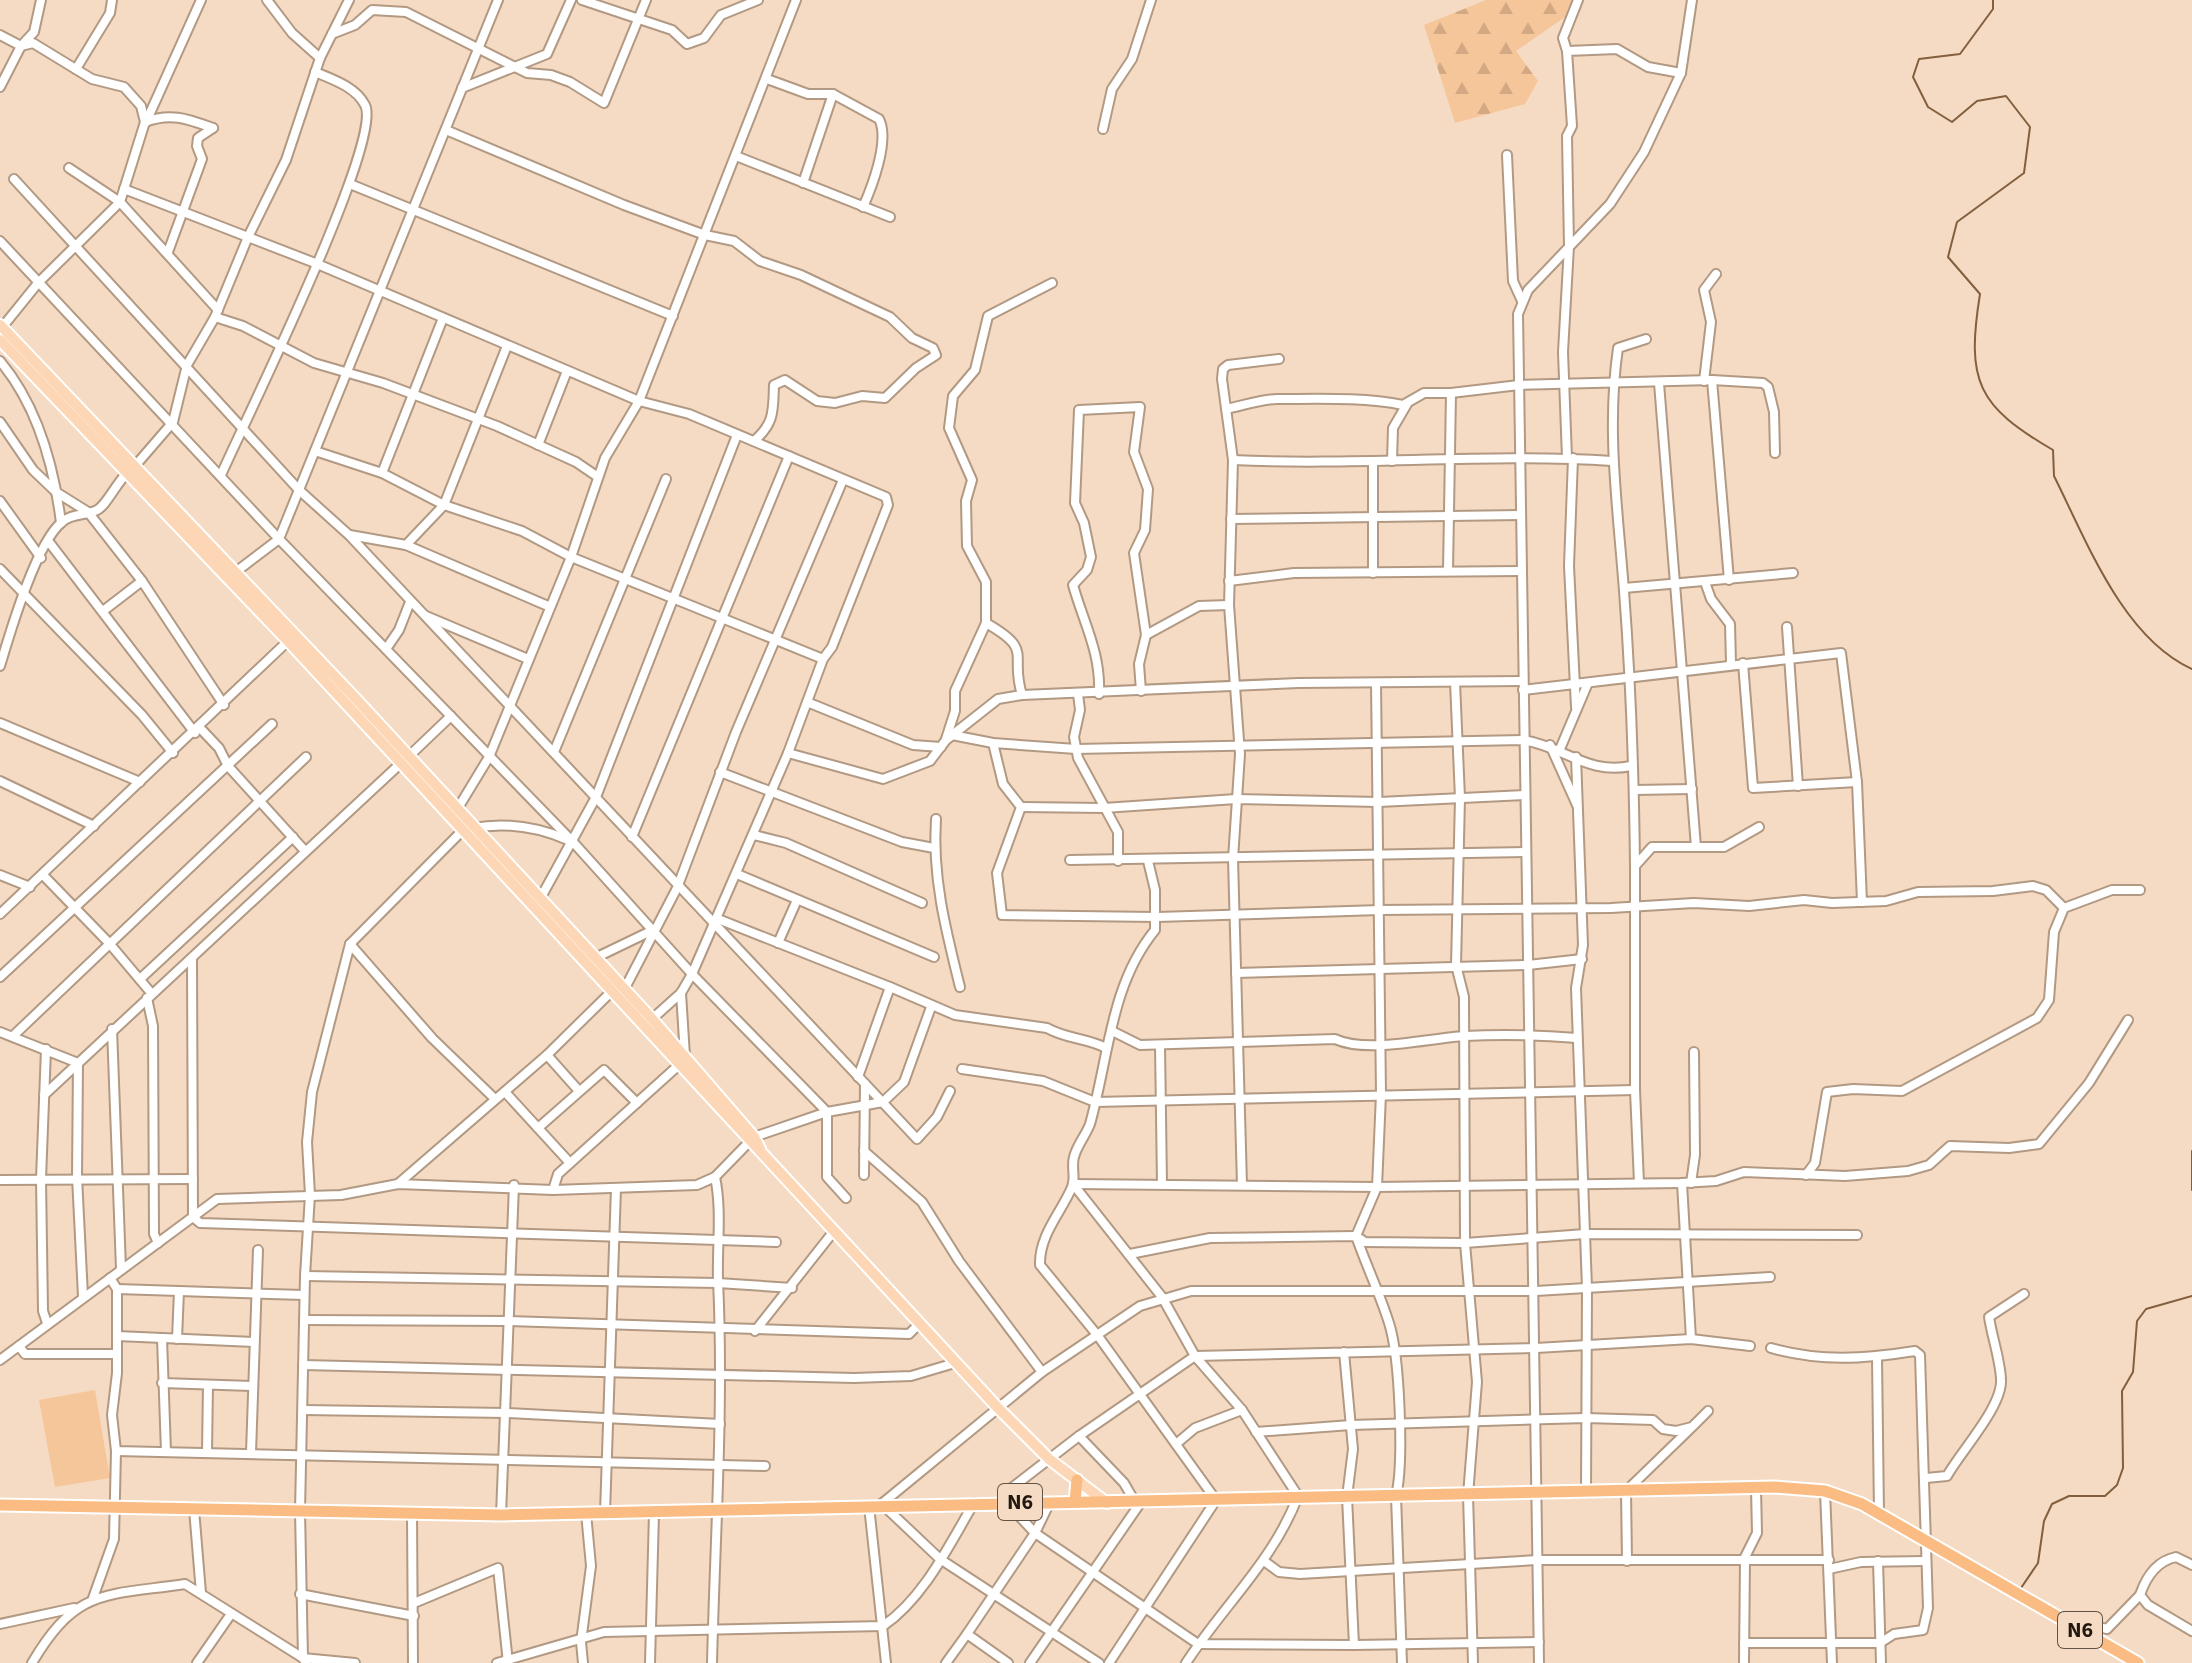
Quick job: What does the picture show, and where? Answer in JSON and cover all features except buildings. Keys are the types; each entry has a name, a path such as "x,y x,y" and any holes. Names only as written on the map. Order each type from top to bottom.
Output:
{"highway":[{"path":"1075,1502 1077,1480"},
{"name":"N6","path":"0,1505 501,1515 1005,1501 1107,1503 1298,1496 1756,1488 1825,1491 1927,1539 2138,1663"}],"main road":[{"path":"1,328 618,990 955,1363 1049,1459 1107,1503"},
{"path":"0,340 131,469"},
{"path":"467,830 540,899 595,958 618,990 652,1019 682,1060"}],"street":[{"path":"0,87 21,46 34,32 41,0"},
{"path":"76,69 110,13 112,0"},
{"path":"1,328 38,283 120,202 145,122 201,0"},
{"path":"267,0 292,33 320,58"},
{"path":"0,666 4,641 22,593 61,523 98,510 110,498 113,486 173,422 187,365 217,314 248,237 286,160 320,58 349,0"},
{"path":"231,576 279,539 498,0"},
{"path":"462,88 547,54 571,0"},
{"path":"582,0 672,30 682,42 691,44 704,38 721,15 758,0"},
{"path":"331,34 355,25 372,10 400,11 477,51 516,67 570,82 604,103 636,18 646,0"},
{"path":"455,814 489,757 548,606 571,557 598,477 639,401 796,0"},
{"path":"1103,129 1112,89 1132,59 1151,0"},
{"path":"1576,707 1569,566 1570,458 1564,383 1569,246 1567,136 1572,126 1567,51 1563,38 1578,0"},
{"path":"1539,1663 1536,1291 1516,330 1522,301 1618,191 1644,152 1681,73 1692,0"},
{"path":"0,35 21,46 33,43 92,79 124,87 141,106 145,122"},
{"path":"1567,51 1617,49 1648,67 1681,73"},
{"path":"221,475 283,345 350,184 367,108 346,85 315,72"},
{"path":"767,79 808,94 833,94 873,114 882,125 875,181 863,207"},
{"path":"803,183 833,94"},
{"path":"145,122 162,116 180,116 213,128 198,138 197,146 202,159 168,252"},
{"path":"446,130 624,205 705,235 734,241 760,261 801,275 890,317 912,338 933,348 936,355 916,368 885,398 862,396 835,403 817,401 785,380 778,381 774,385 775,412 772,421 754,441"},
{"path":"1507,155 1513,281 1522,301"},
{"path":"736,156 890,217"},
{"path":"69,168 120,202 168,252 217,314 314,363 410,394 477,420 538,445 598,477"},
{"path":"14,179 299,490 349,535 596,797 677,888 717,922 917,1139 937,1117 950,1091"},
{"path":"350,184 673,316"},
{"path":"124,189 315,263 639,401 689,414 886,497 888,505 832,647 823,659 773,792 717,922 681,993 652,1019"},
{"path":"0,241 173,422 279,539 573,842 692,974 827,1112 827,1177 846,1198"},
{"path":"1716,274 1704,290 1711,322 1708,381 1729,580"},
{"path":"947,739 955,711 955,691 986,623 986,582 967,546 966,501 972,480 949,428 953,396 975,370 988,316 1052,283"},
{"path":"382,473 410,394 443,318"},
{"path":"1639,1183 1635,1090 1635,790 1631,766 1624,588 1612,461 1613,383 1618,348 1646,339"},
{"path":"406,545 444,505 507,346"},
{"path":"1242,1185 1233,859 1239,745 1229,605 1233,460 1223,369 1250,361 1279,359"},
{"path":"0,361 28,401 56,492 61,523"},
{"path":"538,445 567,371"},
{"path":"1392,461 1393,428 1407,403 1424,393 1564,383 1743,381 1768,387 1774,412 1775,453"},
{"path":"1659,383 1685,669 1696,847"},
{"path":"1448,571 1451,393"},
{"path":"1226,409 1275,399 1407,403"},
{"path":"1099,694 1100,672 1094,639 1085,626 1073,585 1087,570 1091,557 1084,523 1075,503 1079,410 1140,407 1134,452 1148,489 1145,530 1134,553 1146,635 1139,664 1141,691"},
{"path":"0,422 33,470 56,492 88,512 142,581 224,705"},
{"path":"540,899 596,797 737,435"},
{"path":"315,451 382,473 444,505 522,531 571,557 823,659"},
{"path":"632,837 789,456"},
{"path":"1233,460 1570,458 1612,461"},
{"path":"1373,461 1373,573"},
{"path":"554,752 666,479"},
{"path":"398,1184 618,990 677,888 720,772 843,480"},
{"path":"0,501 41,558"},
{"path":"1231,519 1371,514 1521,515"},
{"path":"349,535 406,545 548,606"},
{"path":"49,542 197,730 219,748 228,766 305,851"},
{"path":"0,569 142,715 173,753"},
{"path":"1229,581 1294,573 1521,571"},
{"path":"1624,588 1793,573"},
{"path":"103,611 142,581"},
{"path":"1705,582 1711,599 1730,624 1731,664"},
{"path":"386,649 399,630 410,602"},
{"path":"1146,635 1199,606 1229,605"},
{"path":"423,615 528,659"},
{"path":"986,623 1012,638 1020,656 1017,679 1022,695"},
{"path":"1787,627 1798,786"},
{"path":"0,914 224,705 291,637"},
{"path":"788,753 883,779 930,761 947,739 998,699 1022,695 1099,694 1234,685 1455,682 1576,685 1685,669 1841,653 1857,782 1862,902"},
{"path":"1743,663 1753,788 1857,782"},
{"path":"1455,682 1460,798 1456,965 1464,997 1465,1243 1477,1382 1468,1495 1473,1663"},
{"path":"1376,683 1381,1094 1377,1187 1356,1236 1389,1324 1398,1380 1401,1477 1396,1496 1402,1663"},
{"path":"1560,749 1588,683"},
{"path":"1078,694 1080,710 1074,737 1076,749 1118,832 1118,861"},
{"path":"807,702 913,745 947,739 1076,749 1523,740 1549,744 1603,770 1631,766"},
{"path":"44,1095 451,716"},
{"path":"0,723 140,782"},
{"path":"0,977 272,724"},
{"path":"993,743 1003,784 1021,807"},
{"path":"1549,744 1566,787 1578,807"},
{"path":"13,1036 306,757"},
{"path":"1576,757 1582,959 1576,988 1577,1038 1587,1288 1586,1492"},
{"path":"720,772 902,842 934,848"},
{"path":"0,781 94,826"},
{"path":"1635,790 1692,789"},
{"path":"1021,807 1104,808 1236,799 1379,802 1525,795"},
{"path":"1021,807 997,873 1002,915 1157,917 1380,910 1527,910 1694,903 1749,906 1804,900 1886,901 1918,892 1993,891 2033,886 2046,890 2064,908"},
{"path":"936,819 934,848 940,905 960,987"},
{"path":"304,1661 300,1511 306,1229 310,1195 307,1142 312,1092 350,944 467,830 501,824 546,830 573,842"},
{"path":"1635,866 1652,847 1724,847 1759,827"},
{"path":"754,835 786,843 922,903"},
{"path":"140,979 293,837"},
{"path":"1070,860 1526,852"},
{"path":"1109,1663 1216,1500 1098,1336 1045,1275 1040,1265 1049,1227 1073,1184 1074,1158 1089,1127 1123,982 1138,950 1155,930 1157,917 1148,861"},
{"path":"737,874 934,957"},
{"path":"0,875 30,887"},
{"path":"43,875 109,943 140,979 150,996 153,1026 154,1234 158,1243"},
{"path":"1806,1175 1815,1163 1827,1092 1853,1089 1902,1091 2037,1018 2049,1000 2054,932 2064,908 2112,890 2140,890"},
{"path":"778,943 797,900"},
{"path":"717,922 778,943 957,1016 1047,1028 1060,1035 1089,1039 1106,1048"},
{"path":"595,958 652,931"},
{"path":"350,944 432,1038 495,1099"},
{"path":"192,958 193,1217 200,1223 306,1229 776,1242"},
{"path":"1236,973 1528,965 1582,959"},
{"path":"864,1175 861,1081 890,987"},
{"path":"553,1190 558,1174 682,1060 681,993"},
{"path":"1,1357 217,1199 341,1195 398,1184 514,1185 553,1190 697,1185 715,1177 751,1139 827,1112 883,1102 904,1082 931,1007"},
{"path":"1073,1184 1464,1187 1686,1183 1716,1181 1744,1172 1806,1175 1908,1171 1929,1165 1950,1146 2009,1148 2039,1144 2089,1083 2128,1020"},
{"path":"112,1029 121,1269"},
{"path":"1112,1031 1140,1045 1335,1039 1346,1044 1380,1044 1529,1034 1577,1038"},
{"path":"0,1032 78,1063"},
{"path":"1160,1045 1162,1184"},
{"path":"46,1049 41,1179 43,1311 47,1323"},
{"path":"1691,1339 1682,1237 1686,1183 1695,1155 1694,1052"},
{"path":"547,1055 579,1091"},
{"path":"78,1063 77,1177 83,1296"},
{"path":"962,1069 1043,1081 1095,1102 1635,1090"},
{"path":"538,1128 604,1070 637,1103"},
{"path":"505,1092 570,1163"},
{"path":"864,1151 922,1202 959,1261 1042,1372"},
{"path":"0,1180 77,1177 193,1179"},
{"path":"712,1663 721,1331 717,1240 719,1198 715,1177"},
{"path":"1073,1184 1162,1297 1195,1356 1242,1410 1298,1496 1288,1523 1264,1561 1186,1663"},
{"path":"501,1515 514,1185"},
{"path":"605,1513 616,1188"},
{"path":"755,1331 834,1231"},
{"path":"1130,1254 1210,1238 1356,1236 1365,1242 1465,1243 1585,1234 1682,1237 1857,1235"},
{"path":"251,1453 258,1250"},
{"path":"305,1276 718,1283 792,1288"},
{"path":"877,1506 1042,1372 1140,1306 1162,1297 1191,1291 1536,1291 1770,1277"},
{"path":"93,1598 114,1539 117,1506 112,1415 117,1354 117,1289 110,1278"},
{"path":"117,1289 304,1295"},
{"path":"177,1339 179,1291"},
{"path":"1926,1478 1947,1476 1997,1401 2001,1379 1989,1317 2024,1294"},
{"path":"304,1320 509,1321 721,1331 909,1334 919,1324"},
{"path":"117,1336 254,1342"},
{"path":"162,1338 166,1452"},
{"path":"1539,1642 1198,1644 1035,1533 1005,1501 1009,1490 1079,1436 1195,1356 1536,1348 1691,1339 1750,1346"},
{"path":"19,1346 25,1354 117,1354"},
{"path":"1744,1643 1833,1640 1880,1643 1894,1634 1923,1630 1928,1608 1920,1355 1915,1351 1877,1357 1805,1358 1771,1348"},
{"path":"1344,1352 1353,1449 1347,1497 1354,1645"},
{"path":"1877,1357 1879,1514"},
{"path":"303,1365 872,1378 911,1376 955,1363"},
{"path":"162,1383 252,1386"},
{"path":"207,1452 208,1385"},
{"path":"303,1410 507,1413 720,1424"},
{"path":"1176,1444 1195,1428 1242,1410"},
{"path":"1627,1561 1626,1491 1708,1411"},
{"path":"1256,1432 1398,1423 1586,1418 1653,1420 1669,1431 1692,1427"},
{"path":"1030,1663 1138,1502 1079,1436"},
{"path":"116,1451 765,1466"},
{"path":"1744,1663 1745,1557 1757,1533 1756,1488"},
{"path":"1825,1491 1832,1663"},
{"path":"497,1663 581,1642 604,1632 883,1626 899,1616 940,1559 975,1502"},
{"path":"946,1663 996,1594 1035,1533 1050,1502"},
{"path":"877,1506 940,1559 1099,1663"},
{"path":"877,1506 886,1663"},
{"path":"194,1509 201,1593"},
{"path":"583,1663 581,1642 591,1566 586,1513"},
{"path":"650,1663 654,1513"},
{"path":"412,1514 413,1663"},
{"path":"1264,1561 1279,1572 1537,1560 1745,1557 1829,1564 1925,1561"},
{"path":"2022,1596 2103,1631 2113,1625 2140,1595 2145,1581 2161,1562 2176,1557 2192,1565"},
{"path":"1878,1561 1881,1663"},
{"path":"414,1603 498,1568 508,1661"},
{"path":"0,1624 75,1608 93,1598 185,1584 304,1661 355,1663"},
{"path":"300,1594 414,1616"},
{"path":"2140,1595 2148,1605 2192,1631"},
{"path":"32,1663 44,1642 75,1608"},
{"path":"197,1663 231,1614"},
{"path":"967,1634 1008,1663"}],"green space":[{"path":"1486,0 1575,0 1568,15 1516,51 1538,81 1525,104 1455,123 1424,25"},
{"path":"95,1390 110,1478 55,1487 39,1400"}],"waterway":[{"path":"1993,0 1993,9 1960,54 1919,59 1913,77 1928,107 1952,122 1977,101 2006,96 2030,127 2024,173 1957,222 1948,257 1980,294 1975,349 1977,370 1993,404 2027,434 2053,450 2054,476 2094,558 2127,612 2168,655 2192,669"},
{"path":"2192,1151 2192,1190"},
{"path":"2021,1588 2038,1563 2044,1521 2052,1504 2069,1496 2105,1496 2117,1485 2123,1468 2122,1391 2133,1372 2137,1321 2146,1309 2192,1296"}]}
